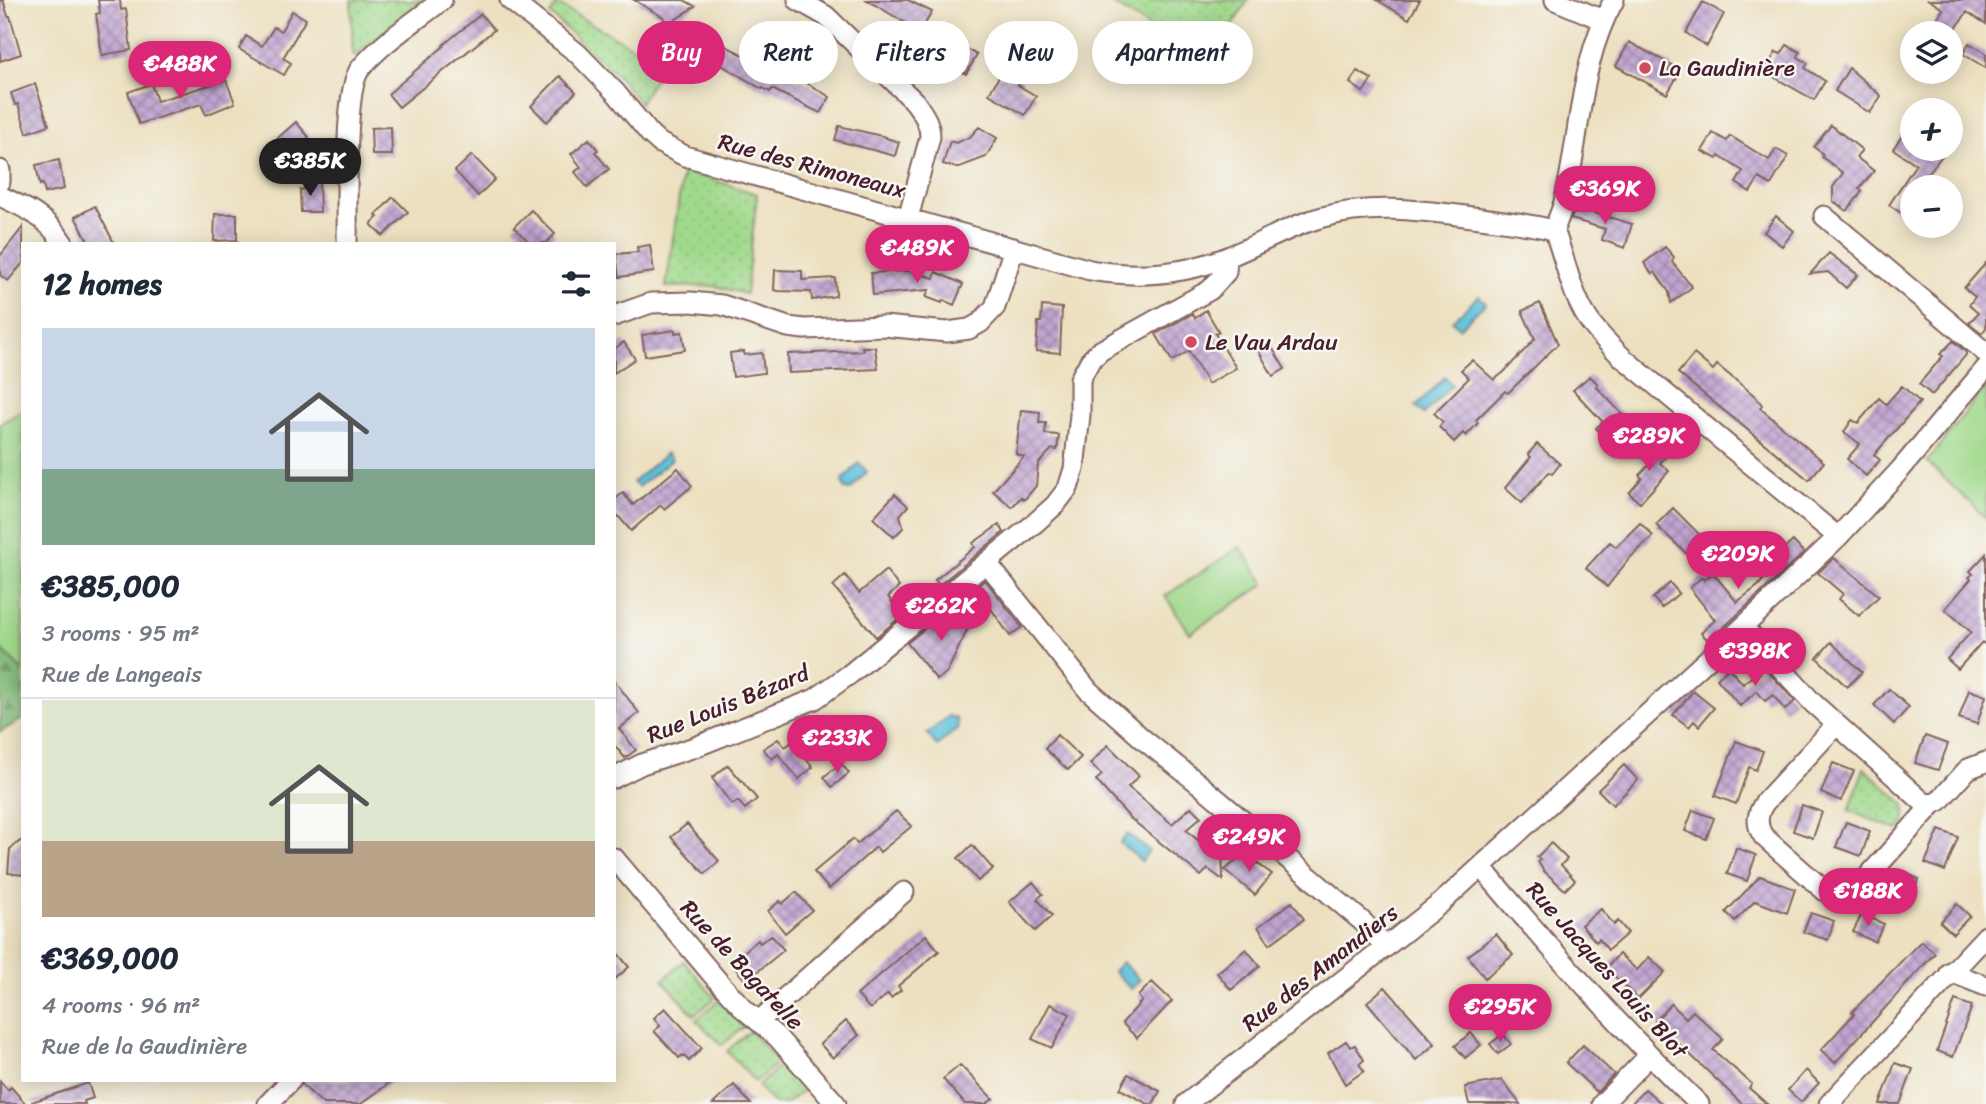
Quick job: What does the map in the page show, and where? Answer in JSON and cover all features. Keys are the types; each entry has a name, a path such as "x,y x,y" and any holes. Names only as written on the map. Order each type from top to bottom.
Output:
{"street":[{"path":"347,242 349,109 353,83 359,70 442,0"},
{"name":"Rue des Rimoneaux","path":"510,0 577,53 609,85 650,134 685,156 1064,264 1121,275 1157,274 1227,258 1289,228 1355,210 1386,208 1427,212 1528,224 1554,230"},
{"path":"798,0 826,16 915,102 925,116 930,126 930,137 908,218"},
{"path":"1555,0 1603,20"},
{"path":"1614,0 1603,20 1586,75 1566,196 1554,230 1580,304 1605,341 1622,357 1838,537"},
{"path":"0,170 0,182"},
{"path":"0,196 34,212 54,229 63,242"},
{"path":"1824,216 1986,353"},
{"path":"616,315 651,303 691,302 722,305 804,330 884,326 947,332 969,329 980,323 995,307 1014,248"},
{"name":"Rue Louis Bézard","path":"616,777 642,764 695,747 815,699 987,563 1055,505 1068,488 1074,469 1080,415 1080,379 1090,361 1100,351 1210,290 1226,272 1227,258"},
{"name":"Rue des Amandiers","path":"1186,1104 1441,903 1744,627 1838,537 1900,470 1986,368"},
{"path":"987,563 1088,690 1347,909 1386,947"},
{"path":"1744,627 1794,684 1836,725 1924,803 1933,804"},
{"path":"1836,725 1765,802 1758,816 1758,826 1764,837 1833,896 1841,897 1854,891 1968,769 1986,762"},
{"name":"Rue de Bagatelle","path":"616,860 717,980 745,1010 777,1037 836,1104"},
{"name":"Rue Jacques Louis Blot","path":"1481,867 1564,967 1699,1104"},
{"path":"759,1021 904,892"},
{"path":"1829,1104 1986,936"},
{"path":"1950,972 1986,986"},
{"path":"1602,1104 1649,1056"},
{"path":"268,1104 289,1082"}],"green space":[{"path":"351,0 423,0 353,57"},
{"path":"1106,0 1248,0 1235,21 1140,21"},
{"path":"557,4 637,49 637,84 651,84 640,103 617,75 550,14"},
{"path":"683,170 757,194 746,294 715,286 666,287"},
{"path":"1986,386 1986,518 1927,462"},
{"path":"21,411 21,669 0,648 0,424"},
{"path":"1240,547 1265,584 1190,633 1165,596"},
{"path":"0,648 21,669 21,720 0,732"},
{"path":"1864,768 1905,805 1905,823 1898,830 1849,811"},
{"path":"684,961 715,998 694,1015 663,980"},
{"path":"718,1001 745,1026 722,1045 696,1020"},
{"path":"750,1031 778,1062 755,1082 727,1051"},
{"path":"781,1065 804,1090 785,1104 774,1104 758,1086"}],"water":[{"path":"1479,296 1486,303 1459,328 1452,321"},
{"path":"1445,377 1452,385 1424,414 1416,406"},
{"path":"667,453 672,459 638,487 633,482"},
{"path":"859,463 867,472 850,490 845,489 842,481"},
{"path":"949,716 957,719 958,728 937,746 927,734"},
{"path":"1128,834 1149,851 1141,861 1120,843"},
{"path":"1122,962 1140,980 1131,989 1113,971"}],"building":[{"path":"0,0 3,0 10,16 21,54 0,61"},
{"path":"98,0 120,0 121,10 126,9 131,50 102,55 96,14 100,13"},
{"path":"634,0 684,0 695,6 674,21 666,21"},
{"path":"867,0 908,0 932,12 927,21 902,21"},
{"path":"1377,0 1420,0 1409,19"},
{"path":"1929,0 1986,0 1986,24 1967,12 1961,21 1936,21 1943,9"},
{"path":"1703,2 1724,14 1707,46 1686,33"},
{"path":"292,11 306,19 283,58 291,63 284,75 239,49 246,36 262,46 274,27 281,31"},
{"path":"481,14 494,30 399,107 388,94"},
{"name":"La Gaudinière","path":"1629,42 1672,65 1668,71 1677,77 1667,94 1616,66"},
{"path":"1969,43 1986,53 1986,68 1963,54"},
{"path":"1787,45 1800,52 1798,57 1808,63 1805,68 1825,81 1814,100 1767,73 1769,71 1766,69 1776,52 1781,54"},
{"path":"725,46 739,53 739,75 725,67"},
{"path":"970,51 977,55 970,67"},
{"path":"1849,68 1881,96 1870,113 1835,91"},
{"path":"1357,71 1372,79 1363,92 1350,83"},
{"path":"560,76 576,92 547,122 531,106"},
{"path":"226,80 235,103 206,115 201,104 139,124 128,92 151,84 157,101"},
{"path":"35,84 49,125 27,133 18,104 15,105 11,93"},
{"path":"754,84 808,84 830,97 820,113 772,89 770,92"},
{"path":"995,84 1019,84 1036,96 1025,115 989,94"},
{"path":"296,122 309,137 286,158 273,142"},
{"path":"1831,125 1862,150 1856,157 1874,171 1859,189 1862,191 1847,211 1833,201 1833,187 1843,173 1822,157 1823,154 1814,147"},
{"path":"839,126 899,142 895,156 835,140"},
{"path":"391,127 392,155 372,155 371,128"},
{"path":"979,127 997,138 986,157 957,168 943,164 950,141 956,143 970,137"},
{"path":"1713,133 1727,141 1730,136 1769,160 1776,149 1788,156 1771,185 1759,178 1750,192 1736,183 1743,171 1719,156 1717,159 1702,151"},
{"path":"1900,138 1900,154 1893,149"},
{"path":"589,139 598,150 595,152 609,169 587,187 575,172 581,167 571,154"},
{"path":"472,155 495,179 478,196 455,171"},
{"path":"59,160 64,189 45,193 43,184 40,185 36,165"},
{"path":"1911,161 1938,161 1927,175 1909,175 1916,164"},
{"path":"304,182 319,182 320,212 301,212 300,190 305,189"},
{"path":"1900,188 1900,212 1889,205"},
{"path":"393,197 408,212 383,236 371,224"},
{"path":"95,206 113,242 88,242 75,217"},
{"path":"1575,207 1632,224 1625,248 1602,240 1605,229 1571,219"},
{"path":"531,210 555,234 547,242 529,242 514,227"},
{"path":"215,214 237,214 237,240 214,241"},
{"path":"1776,216 1794,231 1782,246 1764,232"},
{"path":"23,227 21,265 8,281 0,275 0,256"},
{"path":"650,245 654,272 619,277 616,254 638,252 637,247"},
{"path":"1665,247 1674,257 1672,262 1692,287 1671,303 1669,292 1655,272 1652,274 1644,263"},
{"path":"1829,253 1858,275 1846,288 1828,272 1810,274"},
{"path":"1986,263 1986,328 1982,333 1969,323 1978,313 1969,305 1975,297 1964,288"},
{"path":"775,270 802,271 802,280 835,278 836,296 812,300 811,292 774,290"},
{"path":"909,271 934,278 936,272 963,284 954,305 926,297 929,290 873,295 871,273"},
{"path":"1540,303 1558,344 1476,420 1478,423 1466,436 1463,433 1454,442 1439,427 1443,422 1434,413 1469,378 1461,370 1472,360 1494,380 1504,372 1535,339 1522,311"},
{"path":"1042,306 1062,308 1060,353 1036,351"},
{"name":"Le Vau Ardau","path":"1206,310 1219,332 1215,334 1236,368 1208,384 1189,351 1172,361 1156,334 1192,314 1195,318"},
{"path":"675,330 675,333 682,332 685,350 645,356 642,335"},
{"path":"1953,341 1966,355 1932,395 1919,384 1943,356 1940,354"},
{"path":"624,342 635,359 616,372 616,348"},
{"path":"1271,346 1285,369 1273,376 1259,352"},
{"path":"862,347 875,347 878,369 789,373 788,354 863,351"},
{"path":"744,351 744,355 762,353 764,373 733,377 730,353"},
{"path":"1694,354 1713,370 1717,365 1755,396 1762,405 1760,408 1824,462 1809,480 1678,373"},
{"path":"1590,376 1622,414 1612,423 1620,432 1608,442 1596,428 1603,422 1573,390"},
{"path":"1902,386 1920,402 1874,455 1880,460 1866,476 1847,459 1860,444 1844,432 1852,420 1858,423 1879,398 1886,404"},
{"path":"1021,410 1040,412 1039,423 1046,423 1045,434 1059,435 1057,450 1052,449 1038,464 1036,486 1024,500 1021,497 1012,507 993,491 1024,457 1016,454"},
{"path":"1648,442 1665,458 1660,463 1669,471 1640,503 1629,493 1642,478 1639,475 1650,464 1638,453"},
{"path":"1537,444 1560,464 1552,474 1549,472 1522,503 1505,488 1531,457 1528,454"},
{"path":"678,468 692,486 664,509 661,505 631,531 616,513 616,498 623,493 633,505"},
{"path":"895,494 908,506 900,515 903,528 894,537 873,518"},
{"path":"1673,508 1704,539 1688,555 1656,525"},
{"path":"1640,523 1653,536 1629,559 1607,587 1586,568 1610,542 1616,547"},
{"path":"999,525 1004,532 939,585 935,580 975,547 973,543"},
{"path":"1793,541 1804,553 1709,641 1701,633 1715,620 1690,588 1702,577 1704,580 1713,573 1737,602 1758,586 1768,574 1763,568"},
{"path":"1986,554 1986,645 1982,642 1958,669 1947,659 1971,632 1945,609 1971,579 1969,577 1973,574 1970,571"},
{"path":"1834,558 1879,596 1859,616 1839,599 1843,594 1818,573"},
{"path":"886,570 899,587 888,597 903,615 876,637 833,586 845,575 859,593"},
{"path":"985,580 1022,627 1010,636 976,587"},
{"path":"1670,583 1679,593 1662,608 1653,598"},
{"path":"957,607 971,622 947,672 937,680 907,643 928,626 931,629"},
{"path":"1831,642 1862,672 1847,687 1817,658"},
{"path":"1764,667 1795,701 1785,710 1773,695 1765,701 1757,691 1740,706 1717,679 1729,668 1743,684"},
{"path":"616,683 639,713 619,729 636,750 625,758 616,747"},
{"path":"1889,689 1909,707 1894,724 1874,705"},
{"path":"1969,690 1986,696 1977,724 1959,718"},
{"path":"1693,691 1714,708 1699,726 1694,721 1689,727 1673,715"},
{"path":"1057,735 1081,757 1068,770 1045,749"},
{"path":"1925,736 1948,744 1938,770 1915,763"},
{"path":"778,739 785,747 792,742 813,767 799,779 778,754 772,759 763,749"},
{"path":"1736,741 1763,751 1756,770 1749,767 1736,804 1715,796"},
{"path":"1108,745 1139,776 1128,787 1172,824 1191,807 1201,817 1186,830 1206,847 1222,846 1223,880 1208,869 1201,876 1130,818 1096,780 1102,775 1090,764"},
{"path":"841,763 849,773 832,787 824,777"},
{"path":"1833,763 1854,771 1841,801 1821,793"},
{"path":"728,765 757,799 745,809 738,801 732,805 712,778"},
{"path":"1624,765 1638,780 1613,805 1598,790"},
{"path":"1802,805 1822,812 1813,838 1793,831"},
{"path":"1693,810 1714,818 1706,839 1685,831"},
{"path":"896,811 912,826 880,852 876,847 829,889 814,872 853,839 857,844"},
{"path":"1846,822 1870,831 1861,856 1836,847"},
{"path":"687,824 719,861 705,874 671,837"},
{"path":"1939,830 1958,837 1945,871 1925,863"},
{"path":"21,841 21,875 8,873 10,849"},
{"path":"1551,843 1567,859 1561,865 1575,880 1565,890 1538,862 1540,860 1537,857"},
{"path":"972,845 993,869 978,881 958,858"},
{"path":"1736,848 1756,855 1747,881 1727,874"},
{"path":"1244,854 1272,874 1255,895 1225,870"},
{"path":"1900,871 1919,879 1908,905 1889,898"},
{"path":"1760,876 1795,889 1787,913 1755,901 1735,921 1726,912"},
{"path":"1033,882 1043,894 1037,899 1052,916 1035,931 1009,902"},
{"path":"796,892 812,910 785,933 768,911"},
{"path":"1292,902 1304,919 1270,944 1258,927"},
{"path":"1957,904 1970,916 1953,934 1940,922"},
{"path":"1601,909 1614,925 1618,921 1628,933 1608,950 1599,939 1596,942 1581,925"},
{"path":"1811,913 1834,921 1828,940 1803,932"},
{"path":"1862,914 1884,924 1875,942 1853,932"},
{"path":"1496,934 1513,955 1485,978 1468,956"},
{"path":"771,935 784,950 746,981 731,963 758,940 760,943"},
{"path":"926,935 939,951 898,986 901,990 891,998 888,994 870,1009 857,995"},
{"path":"1921,941 1935,953 1835,1063 1821,1050 1854,1014 1852,1012"},
{"path":"1246,949 1260,966 1231,990 1217,973"},
{"path":"616,951 629,967 616,978"},
{"path":"1619,954 1637,970 1649,957 1665,972 1638,999 1606,968"},
{"path":"1152,982 1172,1001 1137,1038 1122,1023 1142,1001 1138,996"},
{"path":"1385,987 1435,1044 1416,1060 1367,1002"},
{"path":"1955,1000 1972,1006 1953,1057 1937,1051"},
{"path":"1050,1004 1070,1014 1052,1048 1032,1039"},
{"path":"1671,1004 1686,1018 1693,1011 1723,1039 1713,1050 1752,1084 1749,1088 1767,1104 1742,1104 1655,1021"},
{"path":"665,1008 702,1048 689,1061 683,1055 679,1058 654,1031 660,1026 654,1018"},
{"path":"846,1021 859,1035 833,1058 820,1044"},
{"path":"1471,1033 1481,1045 1465,1058 1455,1046"},
{"path":"1503,1034 1511,1044 1498,1054 1490,1044"},
{"path":"1346,1041 1350,1047 1355,1045 1364,1060 1359,1064 1364,1071 1345,1084 1328,1053"},
{"path":"1583,1045 1614,1074 1597,1092 1566,1063"},
{"path":"1895,1063 1913,1069 1900,1104 1880,1104"},
{"path":"960,1065 993,1099 986,1104 965,1104 943,1079"},
{"path":"1806,1070 1819,1083 1801,1102 1788,1090"},
{"path":"1128,1074 1160,1091 1153,1104 1120,1089"},
{"path":"1502,1080 1520,1104 1469,1104 1465,1087"},
{"path":"0,1081 8,1090 11,1087 26,1104 0,1104"},
{"path":"303,1082 390,1082 361,1104 323,1104 302,1085"},
{"path":"88,1083 93,1098 84,1101 85,1104 32,1104 32,1102"},
{"path":"734,1085 751,1104 713,1104"},
{"path":"1645,1089 1662,1104 1631,1104"}],"place":[{"name":"La Gaudinière","path":"1645,68"},
{"name":"Le Vau Ardau","path":"1191,342"}]}
